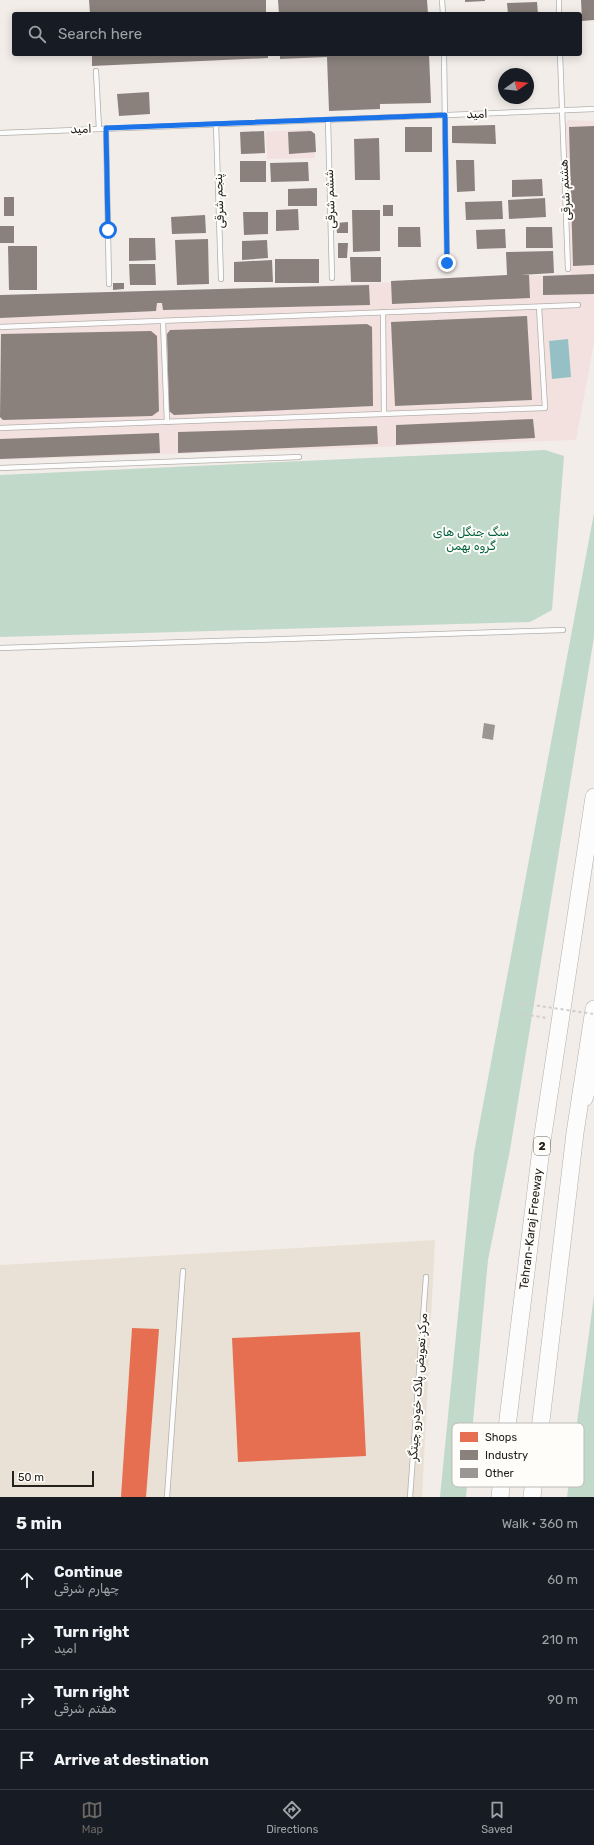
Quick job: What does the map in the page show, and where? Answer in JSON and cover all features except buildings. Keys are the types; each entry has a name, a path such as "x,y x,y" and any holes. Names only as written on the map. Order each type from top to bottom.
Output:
{"highway":[{"name":"Tehran-Karaj Freeway","path":"508,1423 541,1148 594,797"},
{"path":"541,1423 575,1134 594,1009"},
{"name":"Tehran-Karaj Freeway","path":"500,1497 501,1487"},
{"path":"532,1497 533,1487"}],"main road":[{"path":"575,1134 594,1072"}],"lane":[{"path":"442,0 442,12"},
{"path":"559,0 559,12"},
{"path":"444,56 447,263"},
{"name":"هشتم شرقی","path":"560,56 568,268"},
{"path":"96,71 99,129"},
{"name":"امید","path":"0,133 594,109"},
{"name":"ششم شرقی","path":"328,120 332,278"},
{"name":"پنجم شرقی","path":"216,124 221,279"},
{"path":"106,128 109,284"},
{"path":"0,327 578,305"},
{"path":"0,428 545,408 539,306"},
{"path":"382,312 384,414"},
{"path":"164,320 167,422"},
{"path":"0,468 299,457"},
{"path":"0,648 562,630"},
{"path":"167,1497 183,1270"},
{"name":"مرکز تعویض پلاک خودرو چیتگر","path":"410,1497 426,1277"}],"path":[{"path":"560,1020 517,1013 519,1003 594,1014"}],"shaded area":[{"path":"568,120 594,121 594,343 576,440 0,460 0,300 571,274 565,125"},
{"path":"309,129 315,134 315,158 267,159 266,132"},
{"path":"435,1240 422,1497 0,1497 0,1265"}],"green space":[{"name":"سگ جنگل های گروه بهمن","path":"545,450 564,456 552,610 530,622 0,637 0,475"},
{"path":"594,513 594,637 510,1150 488,1260 473,1423 452,1423 452,1487 467,1487 466,1497 440,1497 474,1153"},
{"path":"594,1296 594,1497 567,1497 568,1487 584,1487 584,1423 577,1423"}],"water":[{"path":"568,339 571,377 552,379 549,341"}],"route":[{"path":"108,230 106,128 445,115 447,263"}]}
